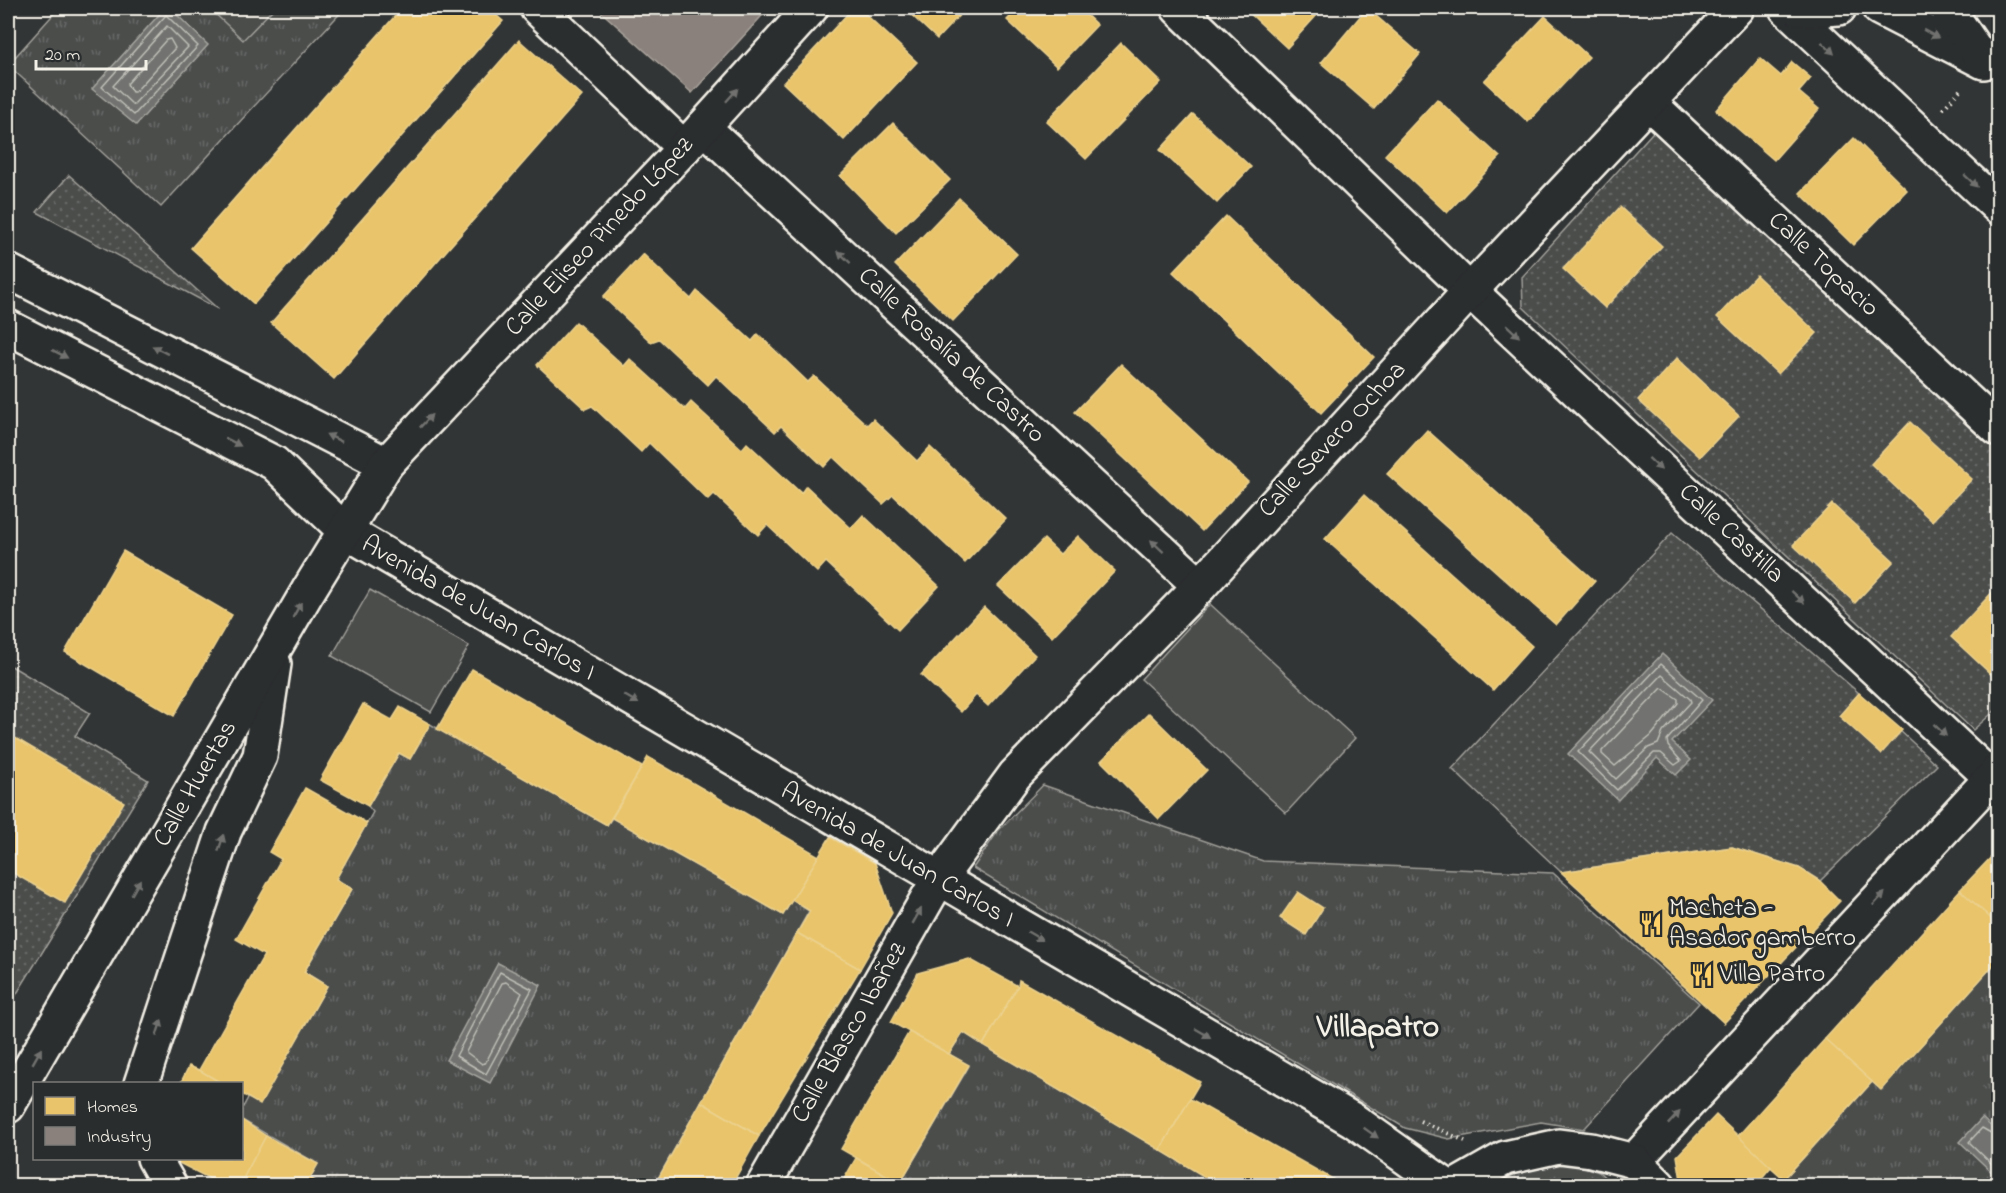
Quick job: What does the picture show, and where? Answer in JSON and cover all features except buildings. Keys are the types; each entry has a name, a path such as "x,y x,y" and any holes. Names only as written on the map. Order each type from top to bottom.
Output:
{"street":[{"name":"Calle Rosalía de Castro","path":"537,8 693,138 1200,586"},
{"name":"Calle Eliseo Pinedo López","path":"386,464 693,138 811,8"},
{"name":"Calle Castilla","path":"1178,8 1470,291 1996,778"},
{"name":"Calle Severo Ochoa","path":"938,880 1015,775 1200,586 1470,291 1737,8"},
{"path":"1786,8 1998,207"},
{"path":"1797,8 1808,10 1839,8"},
{"path":"1878,8 1991,69"},
{"path":"1947,8 1991,69"},
{"name":"Calle Topacio","path":"1648,102 1998,429"},
{"path":"8,271 386,464"},
{"name":"Avenida de Juan Carlos I","path":"8,327 274,463 345,531 938,880 1353,1120 1446,1185"},
{"name":"Calle Huertas","path":"8,1106 386,464"},
{"path":"141,1082 224,832 260,756 276,648"},
{"path":"1634,1161 1996,778"},
{"name":"Calle Blasco Ibañez","path":"763,1185 938,880"},
{"path":"1456,1185 1505,1158 1559,1146 1591,1150 1634,1161 1659,1185"},
{"path":"155,1160 170,1185"}],"path":[{"path":"1920,134 1991,69"}],"green space":[{"path":"59,8 345,8 161,207 8,65"},
{"path":"209,8 274,8 243,40"},
{"path":"1661,131 1998,450 1998,708 1973,730 1523,307 1522,277 1653,132"},
{"path":"69,175 218,309 37,212"},
{"path":"1672,533 1859,693 1937,765 1820,881 1799,868 1732,847 1561,872 1452,769"},
{"path":"370,590 469,646 431,712 332,656"},
{"path":"1210,604 1355,738 1286,813 1141,679"},
{"path":"8,664 90,713 75,736 148,780 8,1008"},
{"path":"430,724 607,825 612,818 783,915 792,900 809,911 654,1185 323,1185 310,1178 318,1164 243,1121 243,1107 248,1098 260,1104 327,986 304,972 352,889 336,879 373,812 368,806 399,753 410,759"},
{"path":"1043,785 1263,861 1553,873 1699,1003 1584,1129 1541,1122 1449,1139 1405,1128 973,868 998,831"},
{"path":"1998,960 1998,1185 1791,1186 1784,1179 1872,1082 1881,1089"},
{"path":"963,1032 1220,1185 905,1186 900,1183 969,1066 949,1054"},
{"path":"1563,1160 1599,1172 1613,1185 1493,1186 1528,1167"}],"water":[{"path":"165,8 170,8 208,45 136,125 92,89"},
{"path":"1662,654 1712,700 1672,742 1691,760 1676,775 1657,758 1618,800 1568,754"},
{"path":"498,963 541,985 490,1083 446,1060"},
{"path":"1982,1118 1996,1131 1998,1129 1998,1178 1960,1142"}],"place":[{"name":"Macheta - Asador gamberro","path":"1651,924"},
{"name":"Villa Patro","path":"1702,975"}],"district":[{"name":"Villapatro","path":"1378,1028"}]}
